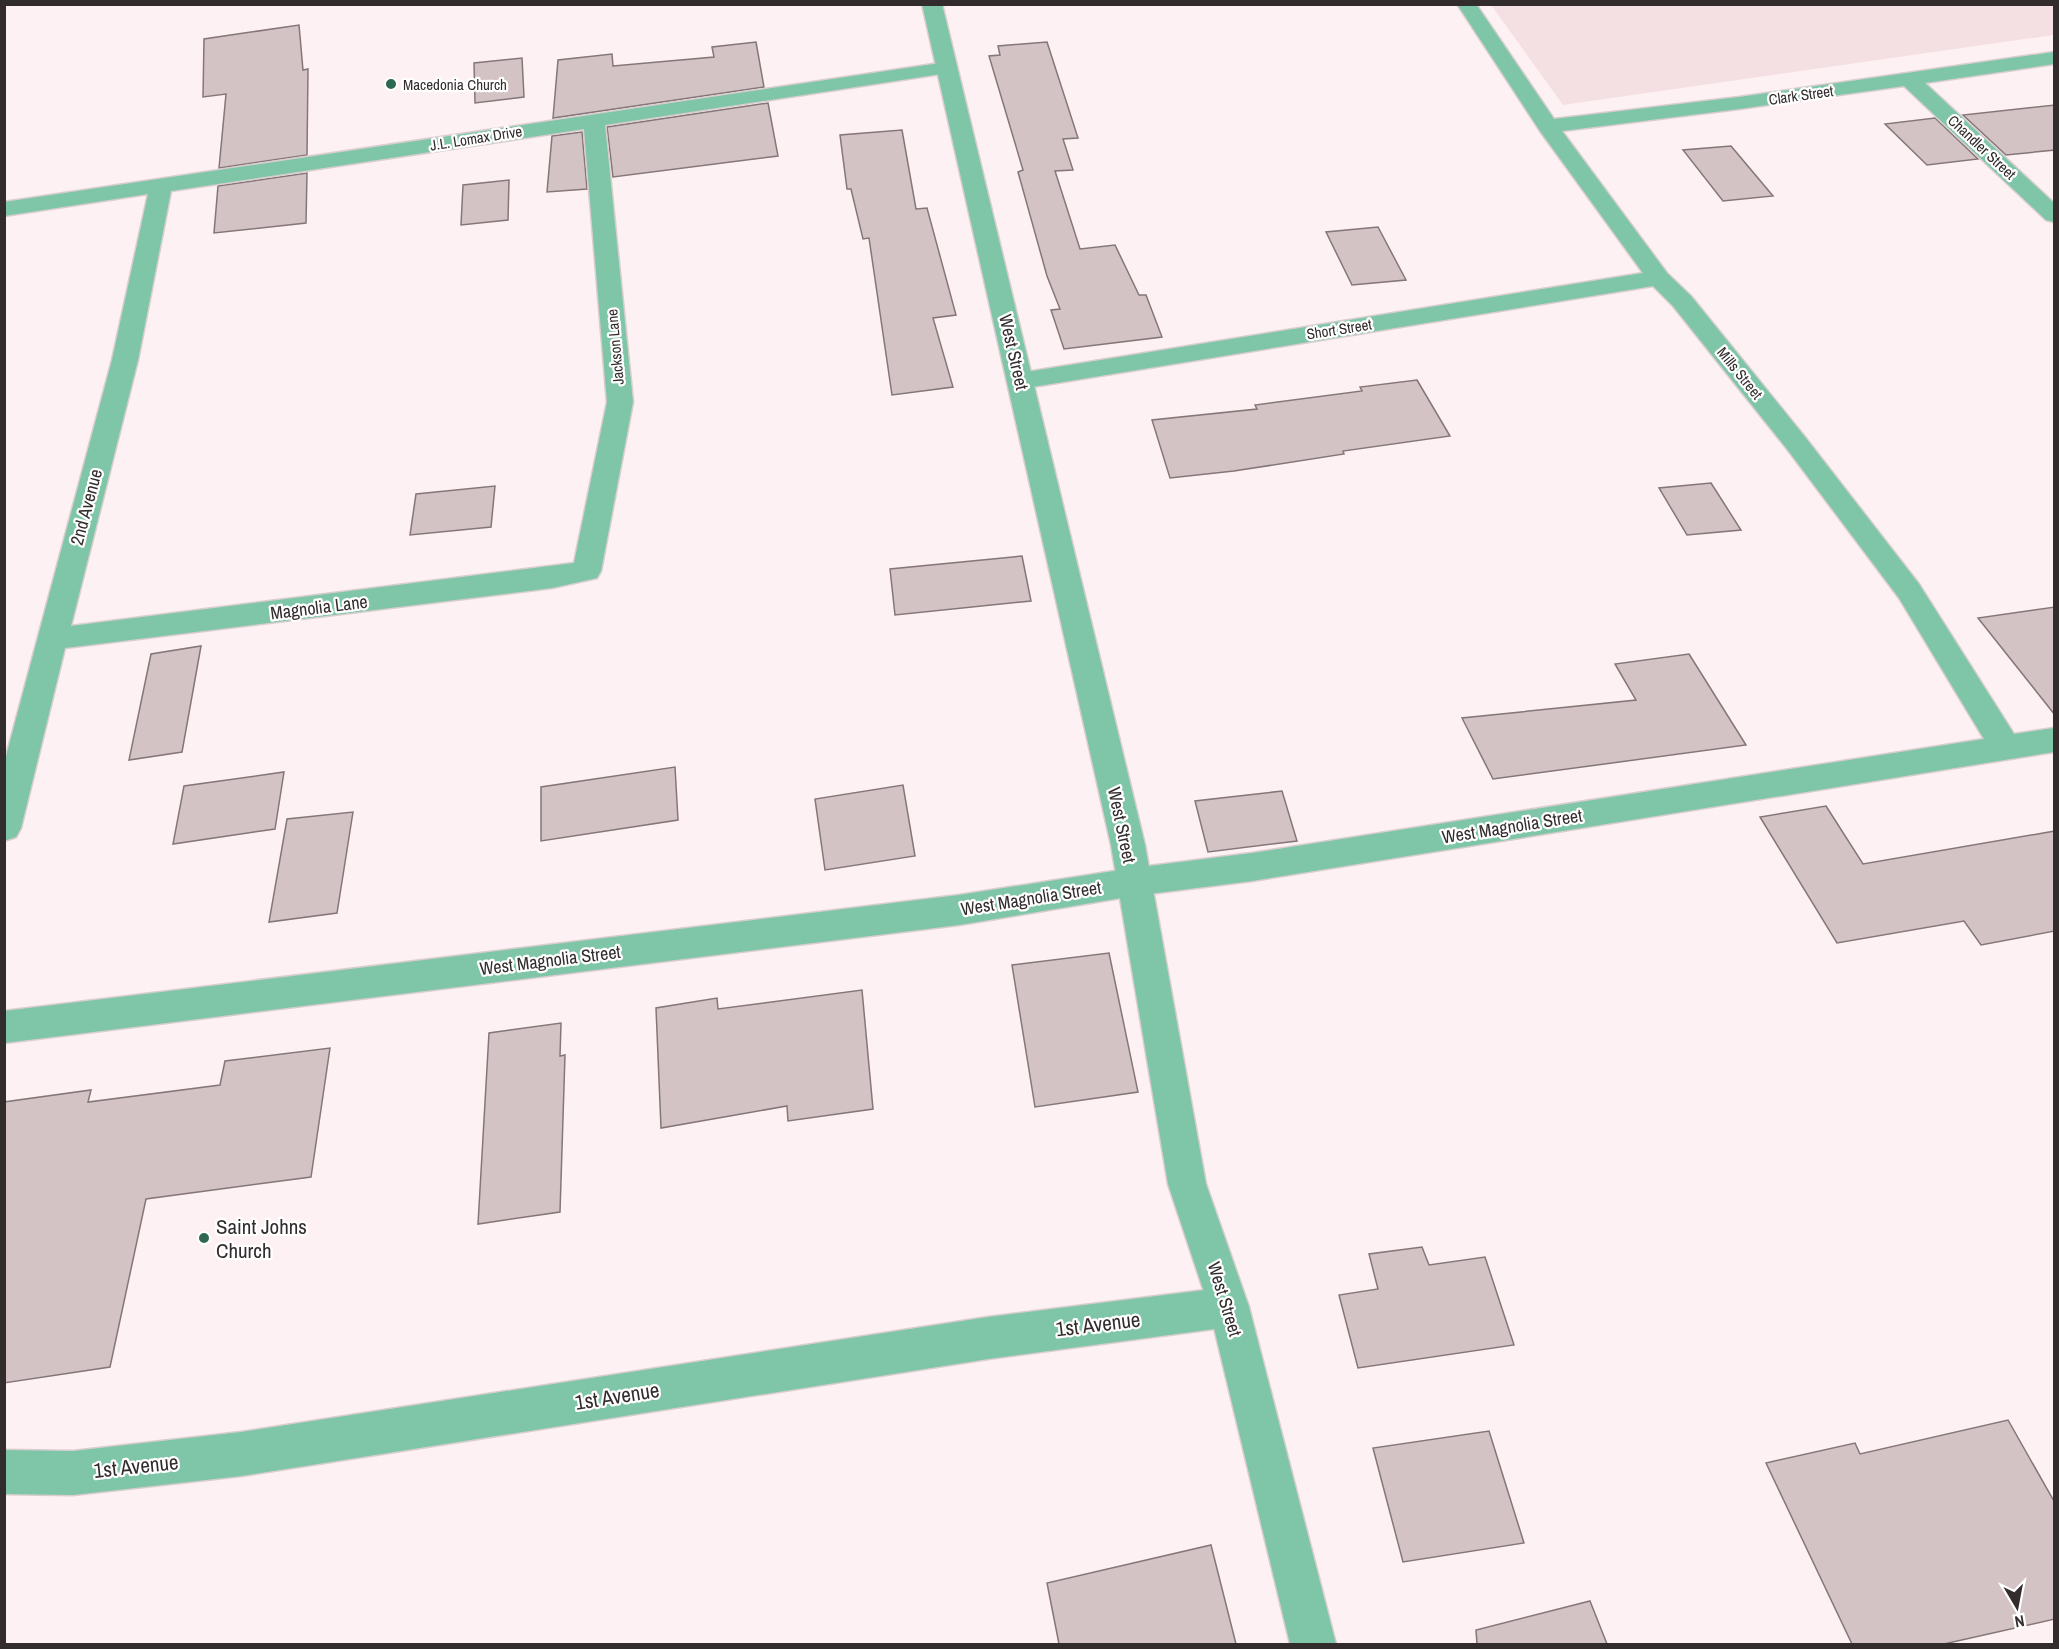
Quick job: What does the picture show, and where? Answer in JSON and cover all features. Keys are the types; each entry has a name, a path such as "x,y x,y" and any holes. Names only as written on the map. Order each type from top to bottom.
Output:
{"street":[{"name":"West Street","path":"932,4 1128,846 1187,1184 1229,1307 1313,1644"},
{"name":"Mills Street","path":"1466,4 1548,126 1658,278 1682,301 1909,591 2006,748"},
{"name":"Clark Street","path":"1548,126 1910,80 2055,58"},
{"name":"J.L. Lomax Drive","path":"4,209 947,68"},
{"name":"Chandler Street","path":"1910,80 2055,215"},
{"name":"Jackson Lane","path":"586,571 620,402 594,120"},
{"name":"2nd Avenue","path":"4,828 125,360 161,185"},
{"name":"Short Street","path":"1020,381 1658,278"},
{"name":"Magnolia Lane","path":"52,639 552,578 586,571"},
{"name":"West Magnolia Street","path":"4,1027 959,910 1133,882 1252,867 2055,740"},
{"name":"1st Avenue","path":"4,1472 73,1473 241,1454 988,1338 1229,1307"}],"shaded area":[{"path":"1491,5 2054,5 2054,35 1563,105"}],"building":[{"path":"299,25 303,70 308,69 307,155 219,168 226,94 203,97 204,39"},
{"path":"756,42 764,87 553,118 558,60 612,54 613,66 714,57 712,47"},
{"path":"1047,42 1078,138 1063,139 1073,170 1055,171 1080,249 1115,245 1139,295 1146,295 1162,337 1064,349 1051,310 1060,309 1047,276 1018,172 1023,170 989,56 1000,55 998,46"},
{"path":"522,58 524,97 475,103 474,63"},
{"path":"768,103 778,156 613,177 607,127"},
{"path":"2055,105 2055,150 2006,155 1963,115"},
{"path":"1935,118 1978,159 1927,165 1885,124"},
{"path":"902,130 916,209 927,208 956,315 933,318 953,387 892,395 869,238 863,239 851,189 847,189 840,135"},
{"path":"582,132 587,189 547,192 552,136"},
{"path":"1731,146 1773,196 1723,201 1683,150"},
{"path":"307,173 306,223 214,233 218,186"},
{"path":"509,180 508,220 461,225 463,185"},
{"path":"1378,227 1406,280 1352,285 1326,232"},
{"path":"1417,380 1450,436 1343,451 1344,454 1234,471 1170,478 1152,420 1257,409 1255,405 1362,391 1360,387"},
{"path":"1711,483 1741,530 1687,535 1659,488"},
{"path":"495,486 491,527 410,535 416,494"},
{"path":"1022,556 1031,601 895,615 890,569"},
{"path":"2055,607 2055,715 1978,618"},
{"path":"201,646 182,752 129,760 151,654"},
{"path":"1689,654 1746,745 1493,779 1462,718 1636,700 1615,664"},
{"path":"675,767 678,820 541,841 541,787"},
{"path":"284,772 275,829 173,844 184,786"},
{"path":"903,785 915,856 825,870 815,799"},
{"path":"1282,791 1297,841 1208,852 1195,801"},
{"path":"1826,806 1863,864 2055,831 2055,931 1981,945 1964,921 1837,943 1760,817"},
{"path":"353,812 337,913 269,922 287,819"},
{"path":"1109,953 1138,1092 1035,1107 1012,965"},
{"path":"862,990 873,1109 788,1121 787,1106 661,1128 656,1008 717,998 718,1009"},
{"path":"561,1023 560,1056 565,1055 560,1212 478,1224 489,1033"},
{"path":"330,1048 311,1177 146,1199 110,1367 4,1383 4,1102 91,1090 88,1102 220,1085 225,1061"},
{"path":"1422,1247 1429,1265 1485,1257 1514,1345 1358,1368 1339,1295 1378,1289 1369,1254"},
{"path":"2008,1420 2055,1503 2055,1619 1944,1644 1852,1644 1766,1463 1855,1443 1860,1454"},
{"path":"1489,1431 1524,1543 1403,1562 1373,1448"},
{"path":"1211,1545 1236,1644 1059,1644 1047,1583"},
{"path":"1590,1601 1607,1644 1477,1644 1476,1630"}],"place":[{"name":"Macedonia Church","path":"391,84"},
{"name":"Saint Johns Church","path":"204,1238"}]}
